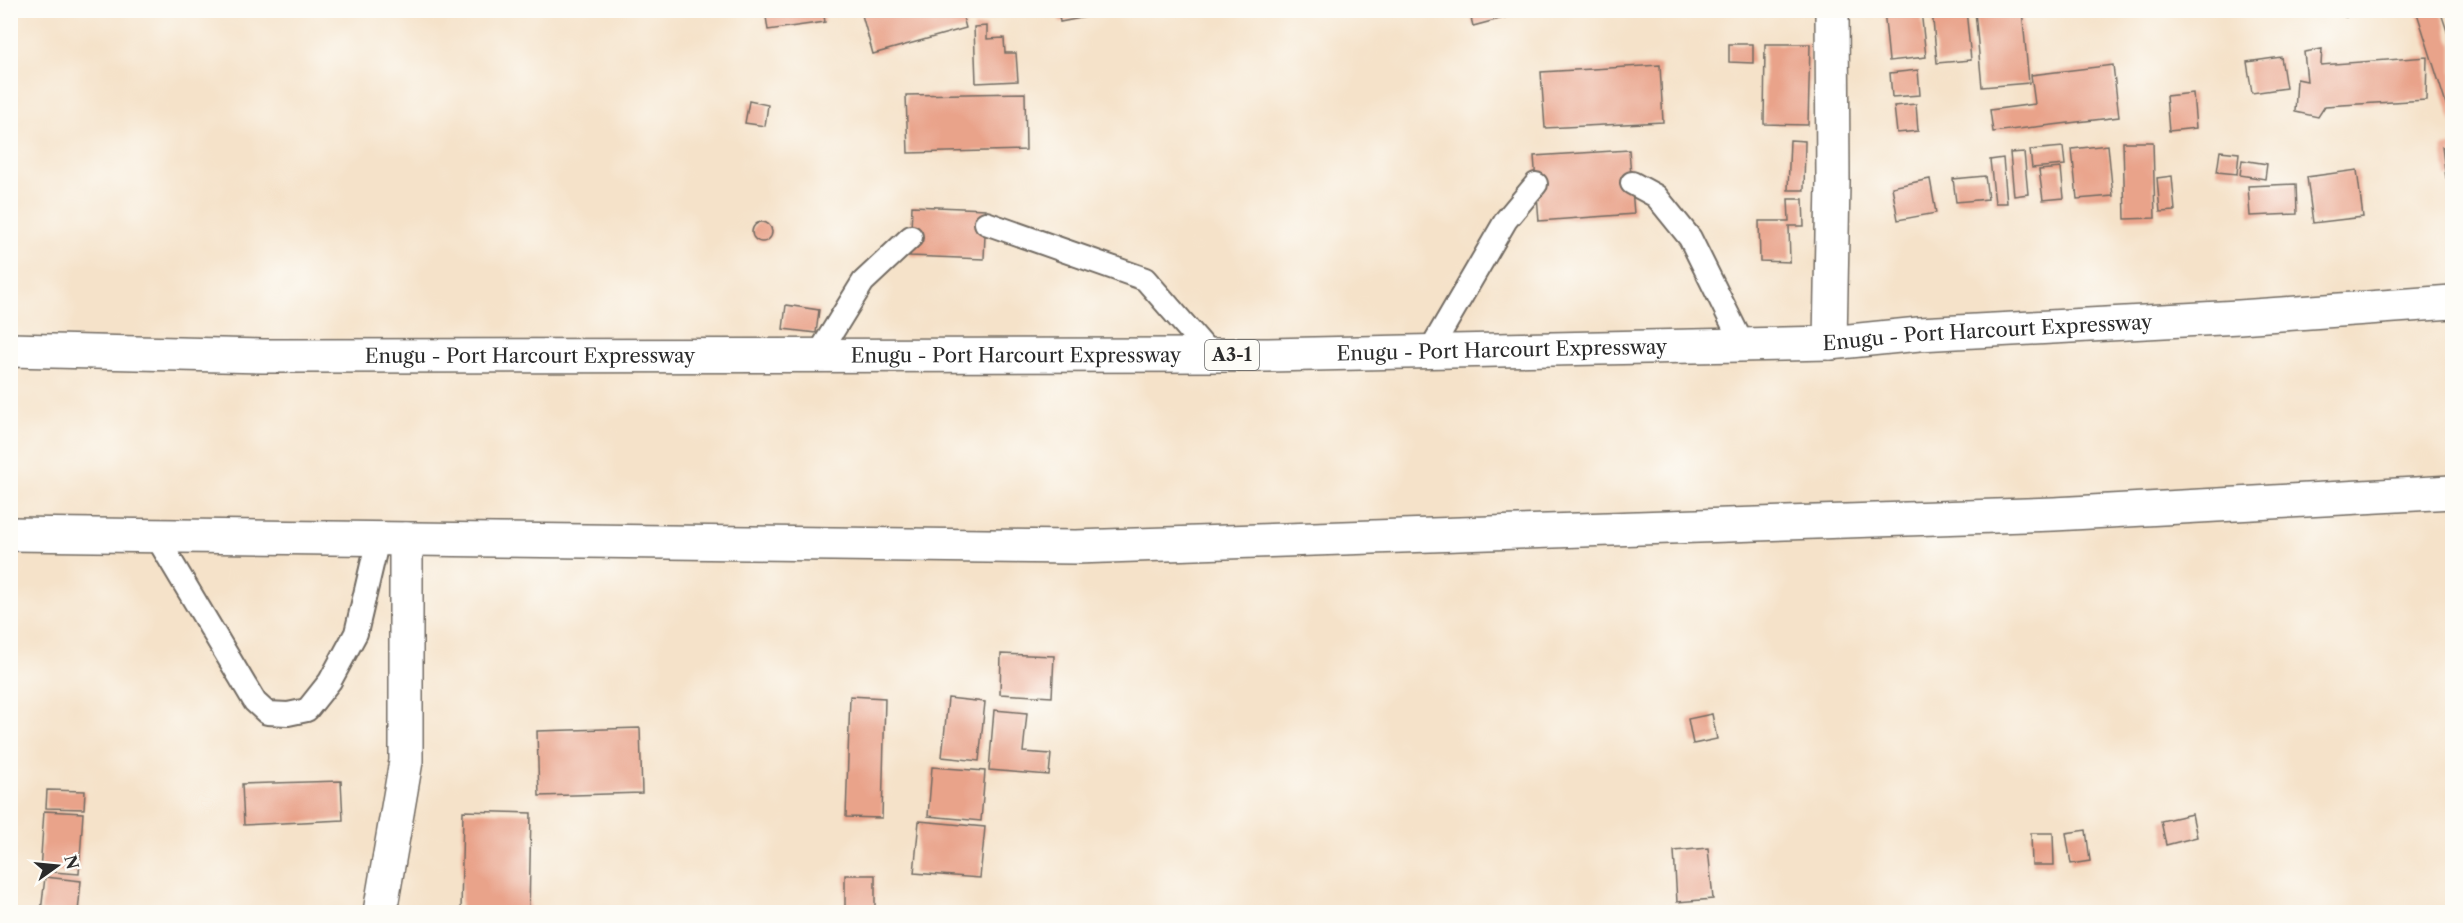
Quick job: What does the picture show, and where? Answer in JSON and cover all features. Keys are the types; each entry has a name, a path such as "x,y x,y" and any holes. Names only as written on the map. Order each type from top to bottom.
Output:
{"main road":[{"path":"1830,343 1833,181 1832,10"},
{"name":"Enugu - Port Harcourt Expressway","path":"10,350 263,356 1211,355 1429,352 1830,343 1919,334 2239,317 2452,302"},
{"path":"10,534 1076,547 2054,514 2452,492"},
{"path":"380,912 406,760 392,539"}],"lane":[{"path":"1632,183 1656,196 1690,238 1743,345"},
{"path":"1429,352 1506,220 1536,184"},
{"path":"986,223 1145,279 1211,355"},
{"path":"818,355 862,282 911,237"},
{"path":"156,536 255,702 267,713 288,714 307,710 330,681 356,633 392,539"}],"building":[{"path":"765,10 823,10 825,22 768,30"},
{"path":"877,10 961,10 966,28 873,54 862,15"},
{"path":"970,10 991,10 991,12 970,15"},
{"path":"1058,10 1112,10 1112,12 1060,22"},
{"path":"1469,10 1521,10 1522,13 1473,26"},
{"path":"1884,10 1921,10 1926,57 1889,61"},
{"path":"1932,10 1966,10 1971,60 1937,63"},
{"path":"2022,10 2029,83 1982,87 1975,11"},
{"path":"2322,10 2348,10 2346,17"},
{"path":"2416,10 2440,10 2452,46 2452,123"},
{"path":"987,26 987,39 1004,38 1005,53 1016,53 1018,81 976,83 974,27"},
{"path":"1729,44 1753,44 1753,63 1729,62"},
{"path":"1765,44 1810,44 1808,125 1764,124"},
{"path":"2322,49 2321,65 2427,57 2426,100 2325,106 2318,117 2295,112 2297,79 2307,81 2304,52"},
{"path":"2281,57 2286,88 2252,93 2247,62"},
{"path":"1660,65 1663,122 1545,128 1541,72"},
{"path":"2113,65 2119,117 1993,132 1990,110 2035,104 2031,75"},
{"path":"1918,70 1920,95 1892,97 1890,73"},
{"path":"1025,93 1026,150 908,153 906,95"},
{"path":"2193,93 2196,128 2169,131 2166,96"},
{"path":"749,101 768,105 765,126 745,123"},
{"path":"1916,104 1918,131 1897,133 1894,106"},
{"path":"1790,140 1805,141 1804,190 1788,190"},
{"path":"2123,142 2153,142 2155,218 2125,219"},
{"path":"2108,145 2113,196 2077,199 2072,149"},
{"path":"2452,146 2452,177 2446,178 2442,147"},
{"path":"2063,147 2065,165 2032,168 2030,150"},
{"path":"1629,150 1634,214 1539,221 1534,156"},
{"path":"2220,151 2239,153 2237,174 2217,172"},
{"path":"2024,152 2028,194 2014,196 2010,153"},
{"path":"2003,158 2007,203 1995,203 1990,160"},
{"path":"2242,160 2267,164 2265,179 2240,175"},
{"path":"2061,168 2064,198 2043,200 2039,170"},
{"path":"2357,170 2363,217 2313,223 2307,177"},
{"path":"1985,176 1988,199 1956,202 1953,179"},
{"path":"2172,176 2175,211 2160,212 2157,178"},
{"path":"1930,179 1936,213 1898,220 1892,187"},
{"path":"2296,184 2297,214 2250,216 2248,186"},
{"path":"1788,199 1803,199 1804,226 1789,226 1790,262 1760,261 1759,221 1789,221"},
{"path":"912,206 986,209 984,259 910,256"},
{"path":"762,222 769,225 772,232 769,239 762,242 755,239 752,232 755,225"},
{"path":"786,305 819,310 816,333 783,329"},
{"path":"1001,654 1054,656 1052,697 1000,694"},
{"path":"850,696 885,698 882,818 846,817"},
{"path":"948,698 985,702 979,761 942,757"},
{"path":"994,710 1027,713 1023,752 1051,754 1049,775 989,770"},
{"path":"1712,714 1717,739 1693,744 1688,719"},
{"path":"640,728 642,793 539,796 537,731"},
{"path":"932,767 985,771 981,821 928,816"},
{"path":"341,781 343,820 244,825 242,784"},
{"path":"47,790 85,791 84,809 46,808"},
{"path":"44,811 83,813 79,874 40,871"},
{"path":"463,811 531,813 529,912 461,912"},
{"path":"2192,814 2197,837 2166,845 2161,821"},
{"path":"919,821 985,827 980,878 914,873"},
{"path":"2086,830 2090,861 2071,864 2066,833"},
{"path":"2031,833 2053,833 2054,865 2032,865"},
{"path":"1708,848 1713,899 1677,902 1674,851"},
{"path":"845,875 875,875 875,912 845,912"},
{"path":"45,877 81,881 78,912 41,912"}]}
